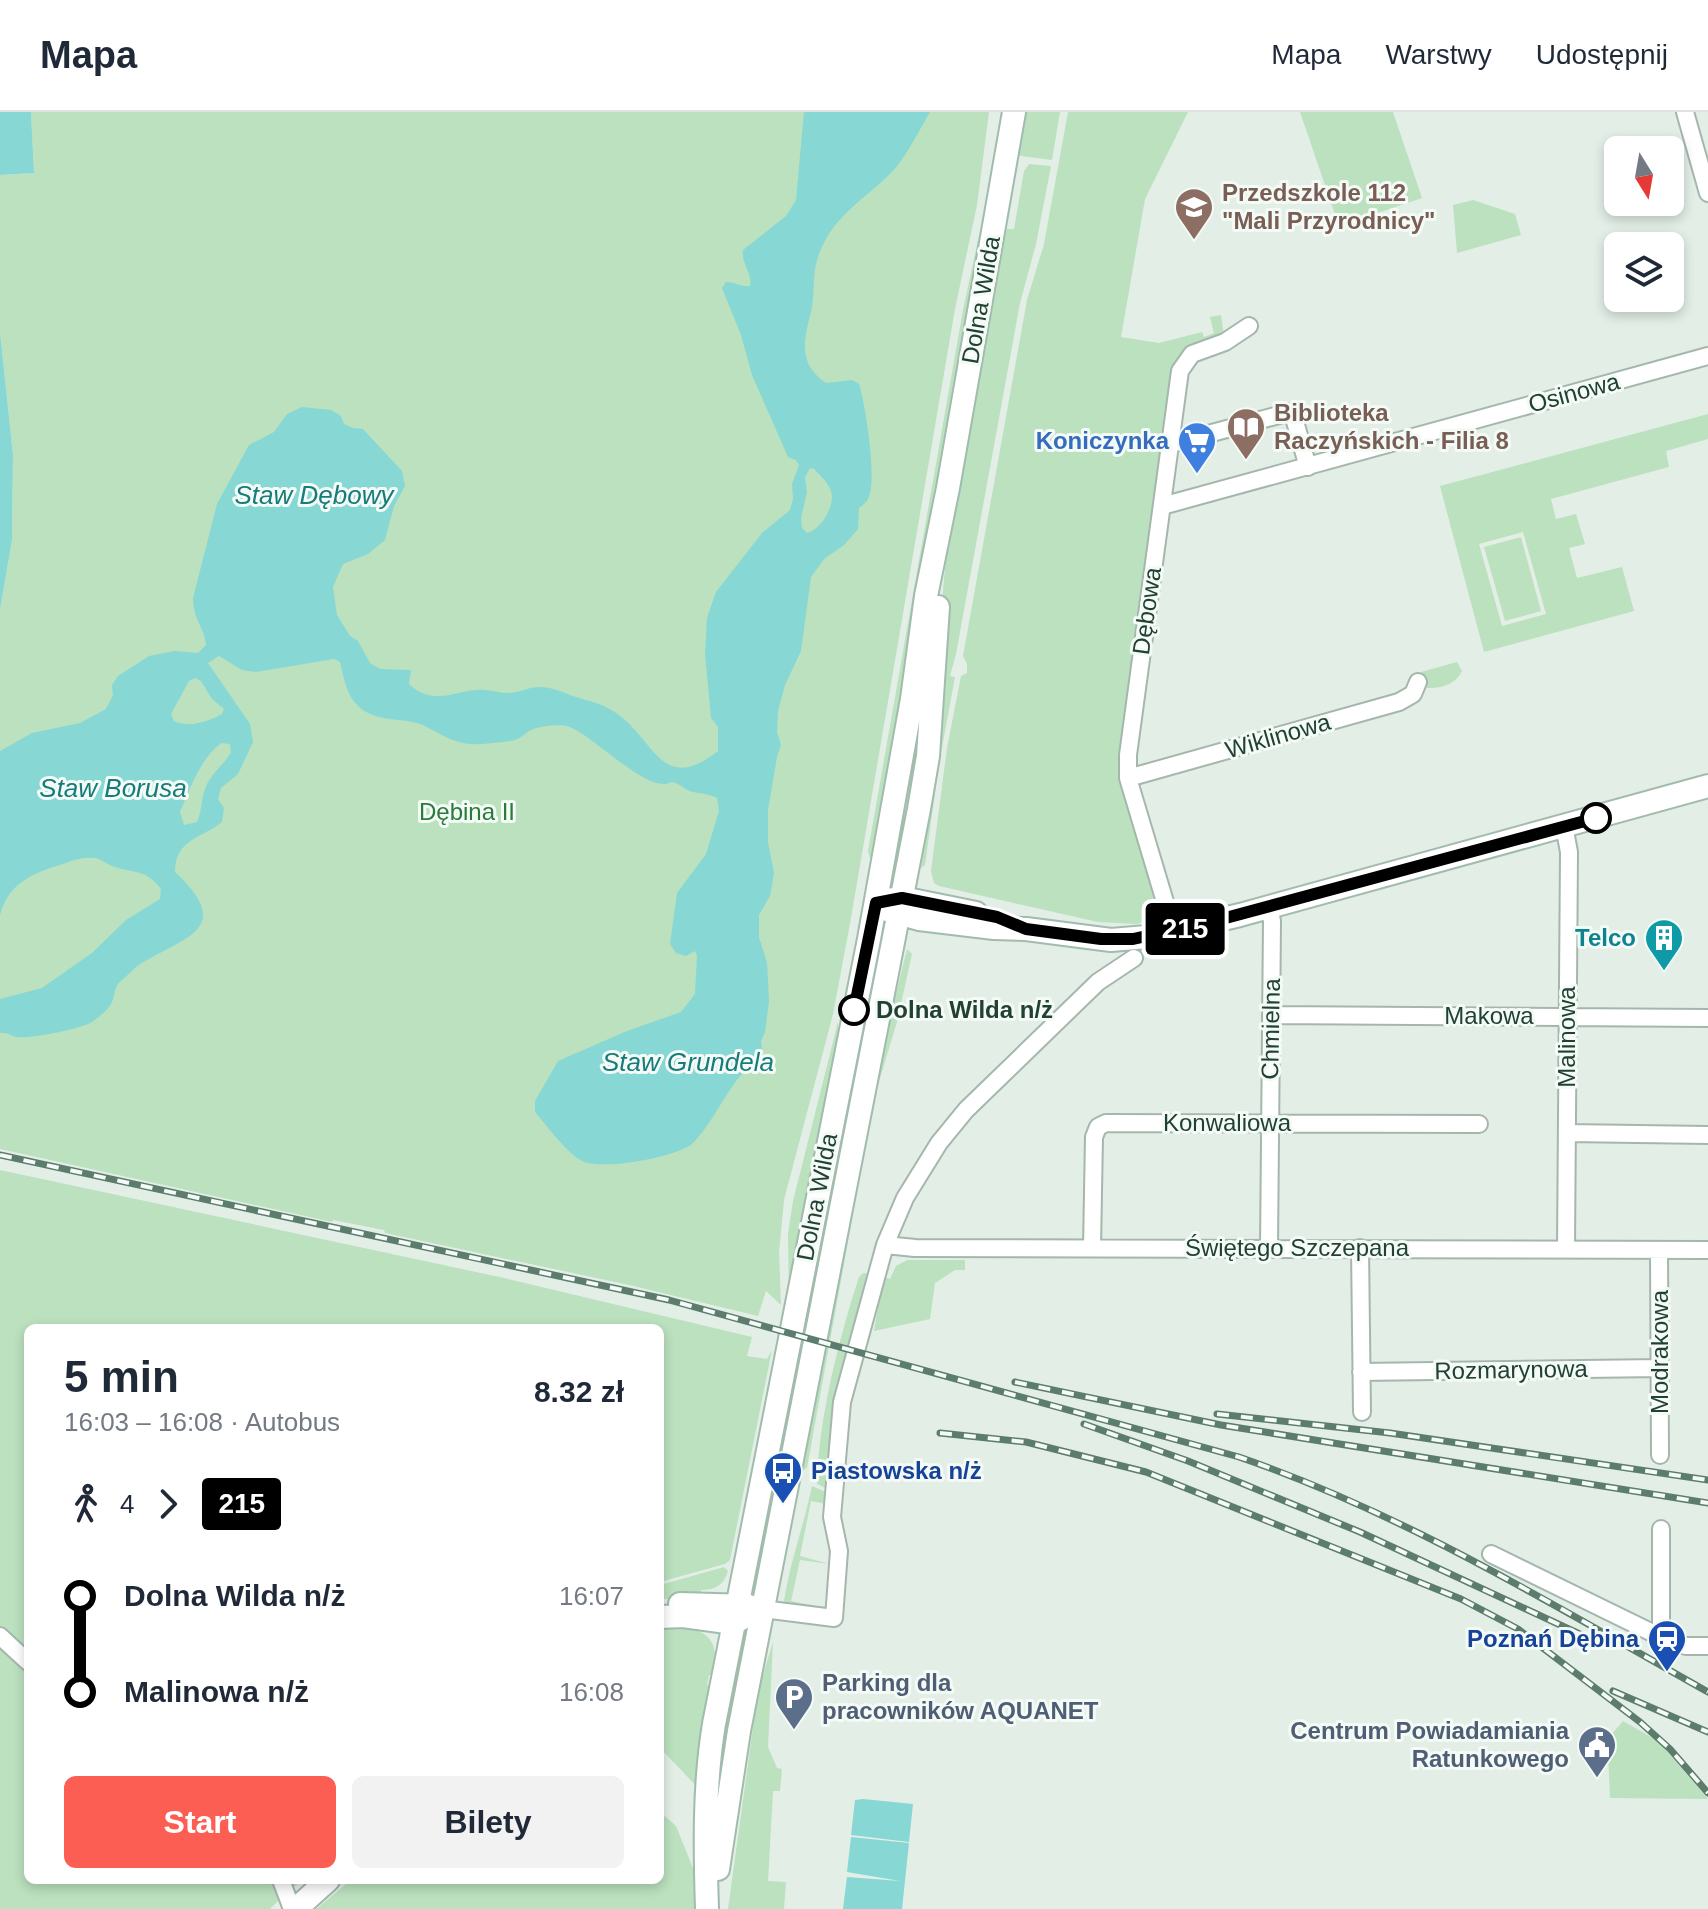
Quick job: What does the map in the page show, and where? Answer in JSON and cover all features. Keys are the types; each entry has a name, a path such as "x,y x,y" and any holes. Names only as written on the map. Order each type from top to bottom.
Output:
{"main road":[{"name":"Dolna Wilda","path":"709,1909 706,1864 710,1753 876,903 912,699 926,596 1014,112"},
{"name":"Dolna Wilda","path":"709,1909 762,1609 928,756 948,488"},
{"path":"876,903 997,917 1026,929 1111,940 1174,932 1708,786"},
{"path":"664,1605 735,1613"},
{"path":"664,1617 762,1609"},
{"path":"294,1909 323,1884"}],"street":[{"path":"1685,112 1708,193"},
{"name":"Dębowa","path":"1174,932 1128,778 1128,755 1182,364 1192,354 1225,342 1249,326"},
{"name":"Osinowa","path":"1162,506 1708,356"},
{"path":"1171,444 1290,412 1308,467"},
{"name":"Wiklinowa","path":"1128,778 1399,702 1413,694 1418,682"},
{"name":"Malinowa","path":"1564,826 1569,846 1566,1249"},
{"name":"Chmielna","path":"1269,907 1272,921 1269,1248"},
{"path":"762,1609 834,1618 839,1551 832,1517 842,1402 885,1245 916,1179 958,1119 1098,982 1134,958"},
{"name":"Makowa","path":"1271,1015 1708,1018"},
{"name":"Konwaliowa","path":"1092,1248 1094,1137 1095,1130 1101,1125 1479,1124"},
{"path":"1567,1133 1708,1135"},
{"name":"Świętego Szczepana","path":"885,1245 1708,1250"},
{"path":"1360,1248 1362,1412"},
{"name":"Modrakowa","path":"1659,1250 1660,1455"},
{"name":"Rozmarynowa","path":"1361,1372 1660,1368"},
{"path":"1661,1529 1661,1637"},
{"path":"1491,1554 1661,1637 1686,1646 1708,1646"},
{"path":"0,1636 24,1658"},
{"path":"283,1884 294,1909"}],"green space":[{"name":"Dębina II","path":"31,112 989,112 977,205 955,309 833,1014 784,1200 779,1252 781,1305 766,1291 758,1316 385,1233 384,1230 332,1222 0,1149 0,610 12,540 13,455 0,332 0,175 34,173"},
{"path":"1021,112 1060,112 1052,160 1014,155"},
{"path":"1068,112 1188,112 1145,199 1121,337 1159,343 1202,332 1204,337 1214,333 1210,317 1221,315 1224,336 1188,348 1176,362 1118,756 1120,782 1159,911 1157,917 1137,924 1098,922 939,886 934,883 931,871 947,748 961,676 967,673 963,656 1027,300 1044,244"},
{"path":"1300,112 1393,112 1422,198 1339,226"},
{"path":"1029,164 1051,166 1036,244 1020,303 950,676 955,677 925,865 921,868 931,791 943,597 955,484 996,264 1007,229 1014,229 1024,171"},
{"path":"1473,200 1515,214 1521,235 1457,253 1453,205"},
{"path":"978,240 979,270 873,860 868,851"},
{"path":"1708,414 1708,439 1666,451 1669,467 1551,499 1556,519 1576,514 1585,544 1569,548 1577,578 1622,567 1634,611 1484,652 1440,486","holes":["1523,532 1546,614 1502,626 1479,544"]},
{"path":"1521,537 1541,611 1505,621 1484,547"},
{"path":"1457,662 1462,671 1456,679 1438,688 1427,688 1421,672"},
{"path":"875,944 886,946 757,1583 752,1582"},
{"path":"907,949 912,954 897,1022 874,1098 807,1468 803,1470 799,1485 800,1454 877,1071"},
{"path":"838,1022 838,1057 789,1303 788,1234 793,1201"},
{"path":"0,1170 504,1278 752,1337 747,1356 767,1359 772,1350 730,1560 664,1581 664,1324 24,1324 24,1884 297,1884 293,1888 289,1885 270,1909 0,1909"},
{"path":"907,1260 965,1260 965,1270 955,1270 935,1283 930,1319 874,1331 883,1277 890,1279 896,1266"},
{"path":"863,1273 870,1274 828,1489 817,1484 825,1407 844,1326 859,1277"},
{"path":"812,1486 828,1493 827,1504 811,1501 800,1556 830,1564 800,1560 791,1601 824,1609 784,1601"},
{"path":"724,1567 728,1571 715,1588 701,1590 701,1598 664,1599 664,1584"},
{"path":"664,1626 696,1630 710,1640 714,1648 713,1675 709,1675 707,1685 710,1686 702,1792 664,1752"},
{"path":"773,1642 768,1747 777,1768 782,1769 780,1791 773,1791 768,1881 786,1882 784,1909 728,1909 755,1713"},
{"path":"1623,1721 1658,1741 1708,1799 1610,1798 1608,1751 1614,1750 1613,1742 1605,1742"},
{"path":"664,1816 676,1826 699,1883 698,1909 316,1909 346,1884 664,1884"}],"water":[{"path":"0,112 31,112 34,173 0,175"},
{"path":"804,112 930,112 898,165 833,228 816,263 805,341 807,359 810,367 826,383 852,380 859,384 870,442 871,490 859,508 858,529 844,545 824,559 811,577 801,651 785,685 778,711 777,732 781,745 768,810 768,842 774,873 770,896 759,915 759,937 767,963 769,1001 761,1041 763,1056 740,1076 694,1142 674,1153 640,1161 592,1164 576,1157 557,1138 535,1112 535,1101 558,1061 681,1012 695,994 695,951 686,956 676,953 670,944 677,893 706,854 719,811 717,798 671,782 661,784 649,780 567,726 539,727 510,741 469,744 417,723 372,715 351,697 340,662 334,659 256,672 242,670 219,656 208,663 250,724 253,742 238,774 221,788 218,799 224,808 222,822 184,846 176,861 175,872 193,891 202,907 203,919 187,938 136,967 117,985 108,1008 90,1023 32,1036 0,1033 0,999 42,988 92,953 126,920 160,899 161,889 144,875 97,859 84,858 27,878 13,889 0,915 0,751 32,733 80,723 106,709 113,695 112,685 118,676 149,656 175,651 198,653 206,645 193,598 217,504 249,445 274,432 287,414 302,407 331,410 341,416 344,424 363,429 402,471 405,486 394,506 385,540 368,554 343,564 333,587 337,615 350,636 358,641 370,663 380,669 411,670 409,684 428,695 476,690 508,693 540,687 596,703 629,724 660,759 671,766 684,768 718,751 718,727 711,718 705,654 707,618 716,592 762,533 790,510 792,484 799,465 788,457 752,375 741,335 722,288 726,282 750,286 743,250 786,216 796,200","holes":["810,468 826,482 832,497 824,519 807,533 802,528 801,518 807,492 805,477","195,678 201,681 212,699 224,709 222,714 198,723 174,721 171,714 189,681","221,743 230,744 231,752 207,784 197,822 184,825 180,812 196,775"]},
{"path":"0,332 13,455 12,540 0,610"},
{"path":"855,1800 913,1804 909,1842 851,1835"},
{"path":"851,1837 909,1843 902,1909 843,1909 847,1877 900,1881 847,1872"}],"railway":[{"path":"0,1155 669,1300 1239,1457 1301,1480 1420,1534 1708,1692"},
{"path":"1015,1382 1221,1425 1708,1503"},
{"path":"1217,1414 1390,1433 1708,1480"},
{"path":"1084,1424 1188,1461 1360,1532 1599,1643"},
{"path":"940,1433 1026,1442 1146,1472 1461,1599 1518,1629 1640,1722 1670,1749 1708,1793"},
{"path":"1613,1691 1708,1732"}],"bus line":[{"name":"215","path":"854,1010 876,903 902,898 997,917 1026,929 1048,933 1111,940 1133,939 1207,923 1596,818"}],"place":[{"name":"Przedszkole 112 \"Mali Przyrodnicy\"","path":"1194,241"},
{"name":"Biblioteka Raczyńskich - Filia 8","path":"1246,461"},
{"name":"Koniczynka","path":"1197,475"},
{"name":"Telco","path":"1664,972"},
{"name":"Dolna Wilda n/ż","path":"854,1010"},
{"name":"Piastowska n/ż","path":"783,1505"},
{"name":"Poznań Dębina","path":"1667,1673"},
{"name":"Parking dla pracowników AQUANET","path":"794,1731"},
{"name":"Centrum Powiadamiania Ratunkowego","path":"1597,1779"}],"water label":[{"name":"Staw Dębowy","path":"314,495"},
{"name":"Staw Borusa","path":"113,788"},
{"name":"Staw Grundela","path":"688,1062"}]}
